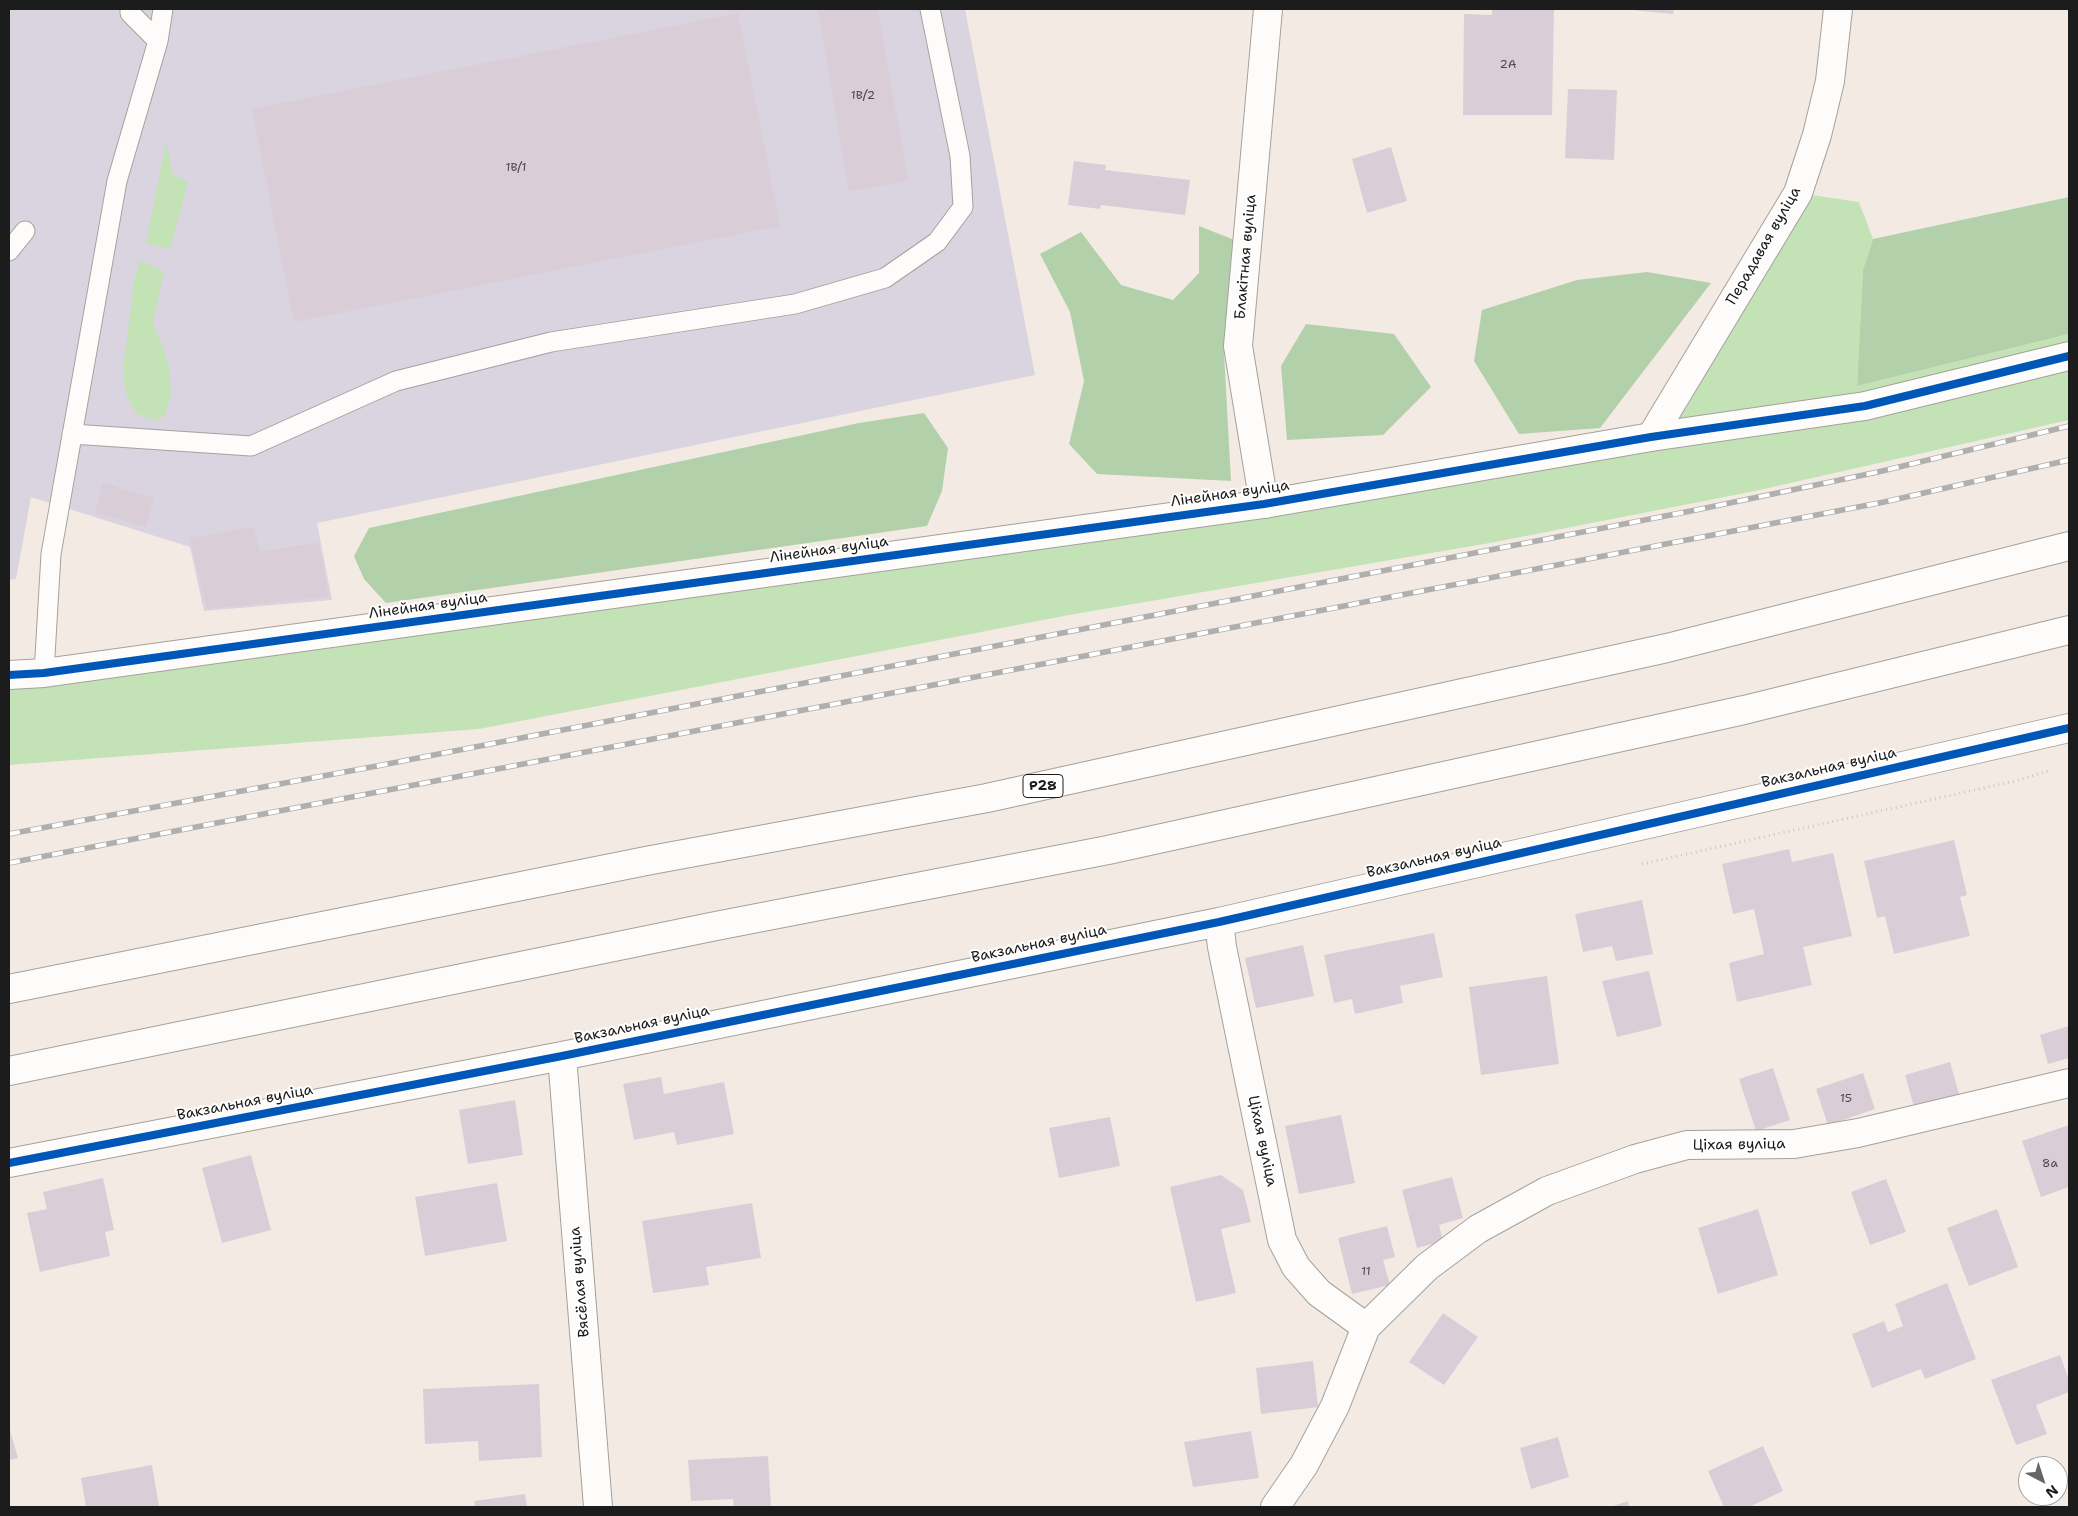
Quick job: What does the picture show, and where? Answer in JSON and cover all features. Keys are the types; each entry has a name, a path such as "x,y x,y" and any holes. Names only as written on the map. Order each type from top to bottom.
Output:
{"main road":[{"name":"Блакітная вуліца","path":"1264,504 1238,346 1268,9"},
{"name":"Перадавая вуліца","path":"1650,437 1798,193 1817,135 1830,81 1838,9"},
{"name":"Лінейная вуліца","path":"9,675 44,673 1264,504 1650,437 1865,406 2069,356"},
{"name":"Р28","path":"9,989 646,861 987,798 1668,648 2069,546"},
{"path":"9,1071 716,926 1108,850 1744,710 2069,630"},
{"name":"Вакзальная вуліца","path":"9,1163 562,1056 1219,922 2069,728"},
{"name":"Ціхая вуліца","path":"1219,922 1222,947 1282,1240 1296,1267 1319,1293 1366,1327"},
{"name":"Вясёлая вуліца","path":"562,1056 598,1507"},
{"name":"Ціхая вуліца","path":"1275,1507 1304,1465 1336,1406 1366,1327 1427,1267 1478,1228 1547,1191 1635,1159 1688,1145 1794,1144 1858,1133 2069,1083"}],"lane":[{"path":"130,9 130,12 158,41"},
{"path":"44,673 52,554 117,181 158,41 163,9"},
{"path":"72,434 251,446 396,382 550,342 795,304 885,278 937,242 963,207 960,156 930,9"},
{"path":"9,251 25,231"}],"shaded area":[{"path":"9,9 965,9 1035,375 317,523 332,600 204,611 190,547 31,497 16,579 9,580"}],"green space":[{"path":"166,142 173,175 188,182 170,249 146,243"},
{"path":"1798,193 1859,202 1873,239 1863,270 1857,386 2069,334 2069,420 1755,491 1490,543 1069,615 479,729 9,765 9,675 1650,437"},
{"path":"2069,197 2069,334 1857,386 1863,270 1873,239"},
{"path":"1199,226 1237,241 1224,353 1231,481 1097,474 1069,444 1084,381 1070,312 1040,254 1081,232 1121,285 1173,300 1199,273"},
{"path":"140,260 164,271 153,324 162,344 169,368 171,393 165,415 158,420 143,417 134,411 126,394 123,370 134,280"},
{"path":"1647,272 1711,283 1600,428 1519,434 1474,361 1482,310 1577,280"},
{"path":"1306,324 1394,334 1431,387 1383,435 1287,440 1281,366"},
{"path":"924,413 948,448 942,491 927,526 386,603 364,579 354,556 369,528 859,423"}],"building":[{"path":"878,9 908,181 849,191 818,10"},
{"path":"1492,9 1554,9 1552,115 1463,115 1464,14 1492,15"},
{"path":"1622,9 1674,9 1673,14"},
{"path":"738,13 780,226 294,322 252,109"},
{"path":"1568,89 1617,90 1614,160 1565,158"},
{"path":"1391,147 1407,201 1367,213 1352,159"},
{"path":"1074,161 1106,165 1105,170 1190,180 1185,215 1101,205 1100,209 1068,205"},
{"path":"103,483 154,498 146,527 95,513"},
{"path":"253,527 260,551 319,543 329,597 207,609 189,538"},
{"path":"1954,840 1967,895 1960,897 1970,936 1894,954 1885,916 1877,918 1864,861"},
{"path":"1789,849 1792,862 1833,853 1852,936 1803,947 1812,985 1737,1002 1729,963 1764,954 1754,909 1733,914 1722,864"},
{"path":"1642,900 1653,954 1616,961 1612,946 1583,952 1575,914"},
{"path":"1434,933 1443,977 1400,986 1403,1003 1355,1014 1352,999 1334,1003 1324,955"},
{"path":"1303,945 1314,996 1256,1008 1245,958"},
{"path":"1649,971 1662,1026 1617,1037 1602,981"},
{"path":"1547,976 1559,1064 1481,1075 1469,987"},
{"path":"2069,1026 2069,1058 2048,1064 2040,1035"},
{"path":"1950,1062 1959,1094 1914,1107 1905,1075"},
{"path":"1773,1068 1790,1120 1756,1131 1739,1079"},
{"path":"1863,1073 1875,1109 1828,1125 1816,1089"},
{"path":"661,1077 664,1094 724,1082 734,1134 677,1145 674,1132 634,1140 623,1084"},
{"path":"515,1100 523,1155 468,1164 459,1110"},
{"path":"1341,1115 1355,1183 1299,1194 1285,1126"},
{"path":"1110,1117 1120,1166 1059,1178 1049,1128"},
{"path":"2069,1125 2069,1187 2041,1197 2022,1141"},
{"path":"251,1155 271,1230 222,1243 202,1168"},
{"path":"1221,1175 1243,1190 1251,1222 1221,1229 1236,1293 1196,1302 1170,1187"},
{"path":"1452,1177 1463,1218 1439,1225 1443,1241 1417,1248 1402,1190"},
{"path":"103,1178 114,1230 105,1232 110,1256 40,1272 27,1213 47,1209 43,1192"},
{"path":"1886,1179 1906,1232 1870,1245 1851,1192"},
{"path":"497,1183 507,1241 425,1256 415,1197"},
{"path":"752,1203 761,1258 706,1267 709,1285 653,1293 642,1221"},
{"path":"1758,1209 1778,1275 1718,1294 1698,1228"},
{"path":"1997,1209 2018,1267 1969,1286 1947,1228"},
{"path":"1387,1226 1395,1257 1383,1260 1390,1285 1352,1294 1338,1238"},
{"path":"1947,1283 1976,1359 1925,1379 1921,1369 1872,1388 1852,1334 1884,1321 1888,1332 1903,1326 1895,1304"},
{"path":"1443,1313 1478,1337 1444,1385 1409,1362"},
{"path":"2060,1355 2069,1380 2069,1392 2036,1405 2047,1434 2016,1445 1991,1380"},
{"path":"1313,1361 1318,1407 1261,1414 1256,1368"},
{"path":"539,1384 542,1457 479,1461 478,1441 425,1444 423,1389"},
{"path":"9,1427 18,1458 9,1460"},
{"path":"1251,1431 1259,1478 1193,1487 1184,1442"},
{"path":"1558,1437 1569,1477 1531,1489 1520,1448"},
{"path":"1763,1446 1783,1491 1749,1507 1724,1507 1708,1471"},
{"path":"768,1456 771,1507 734,1507 733,1499 691,1501 688,1460"},
{"path":"152,1465 159,1506 86,1507 81,1478"},
{"path":"525,1494 527,1507 475,1507 474,1501"},
{"path":"1628,1501 1629,1507 1610,1507"}],"railway":[{"path":"9,834 377,766 1696,510 1878,472 2069,426"},
{"path":"9,863 1884,502 2069,460"}],"cycle path":[{"path":"9,675 44,673 1264,504 1651,437 1865,406 2069,356"},
{"path":"9,1163 562,1056 1219,922 2069,728"}]}
